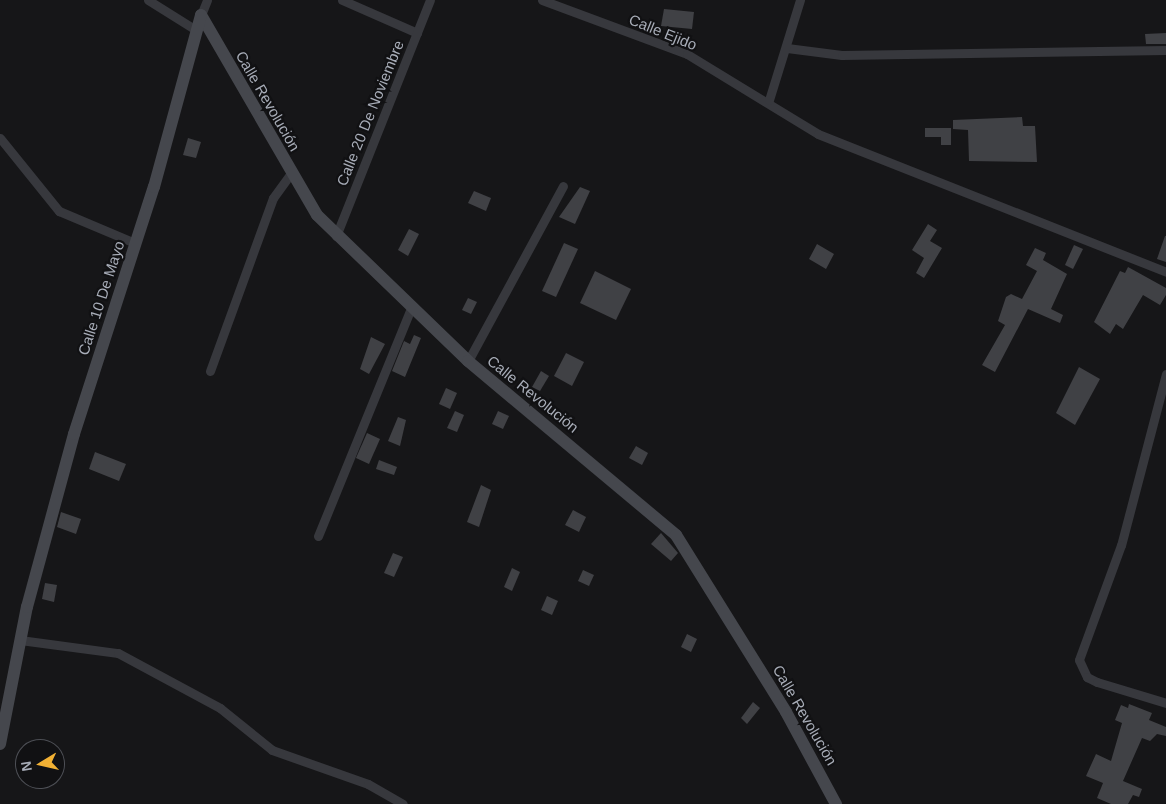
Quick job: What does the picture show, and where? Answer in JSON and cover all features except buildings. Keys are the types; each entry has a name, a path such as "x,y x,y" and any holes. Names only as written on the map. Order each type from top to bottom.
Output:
{"street":[{"path":"148,0 196,30"},
{"name":"Calle 10 De Mayo","path":"0,744 27,607 74,434 136,243 196,30 207,0"},
{"path":"342,0 417,33"},
{"name":"Calle 20 De Noviembre","path":"336,236 430,0"},
{"name":"Calle Ejido","path":"542,0 687,54 769,100 792,120 818,134 1166,272"},
{"path":"769,100 787,48 800,0"},
{"name":"Calle Revolución","path":"201,15 291,173 336,236 468,361 676,536 786,712 836,804"},
{"path":"787,48 842,55 1166,50"},
{"path":"0,138 58,211 136,243"},
{"path":"210,371 273,198 291,173"},
{"path":"468,361 563,186"},
{"path":"318,536 412,308"},
{"path":"1166,374 1121,545 1079,660 1087,678 1166,703"},
{"path":"20,640 118,653 220,708 272,750 368,784 404,804"}]}
